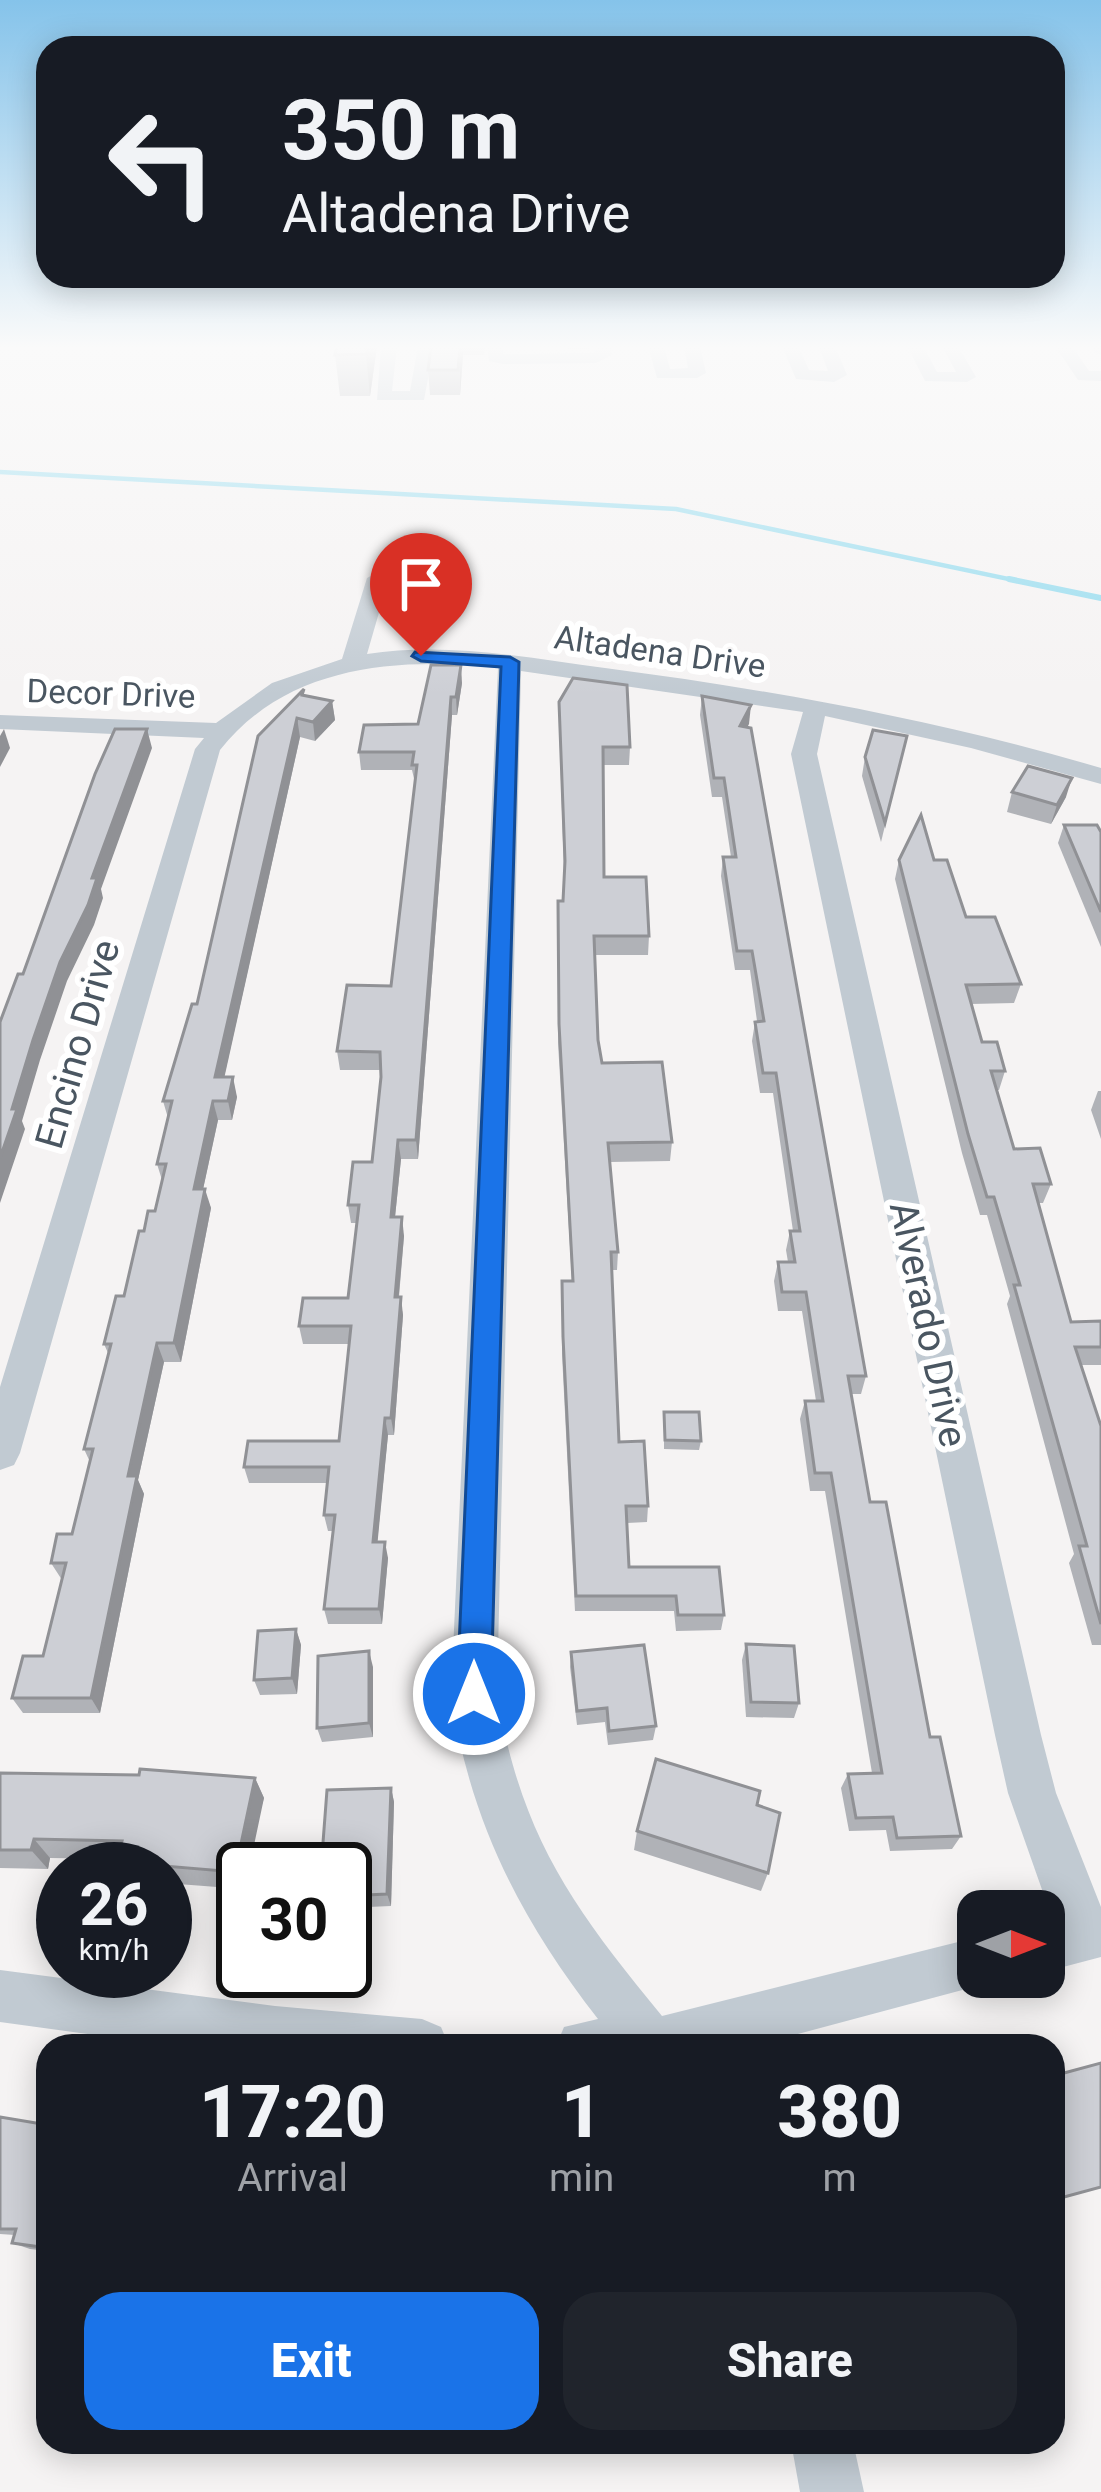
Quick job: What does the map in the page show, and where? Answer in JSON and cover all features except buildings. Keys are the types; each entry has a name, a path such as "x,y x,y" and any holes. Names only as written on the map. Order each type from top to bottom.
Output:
{"street":[{"path":"352,664 378,578"},
{"name":"Altadena Drive","path":"220,730 284,687 352,664 421,656 510,662 818,709 1101,776"},
{"path":"510,662 474,1694 495,1808 521,1870 564,1938 642,2034"},
{"name":"Alverado Drive","path":"818,709 807,728 804,754 1023,1754 1076,1938"},
{"name":"Decor Drive","path":"0,722 220,730"},
{"name":"Encino Drive","path":"0,1453 208,748 220,730"},
{"path":"699,2034 957,1968"},
{"path":"0,1996 285,2034"},
{"path":"824,2454 832,2492"}],"waterway":[{"path":"0,472 676,509 1023,582"},
{"path":"1009,579 1101,598"}],"route":[{"path":"421,656 510,662 474,1694"}]}
